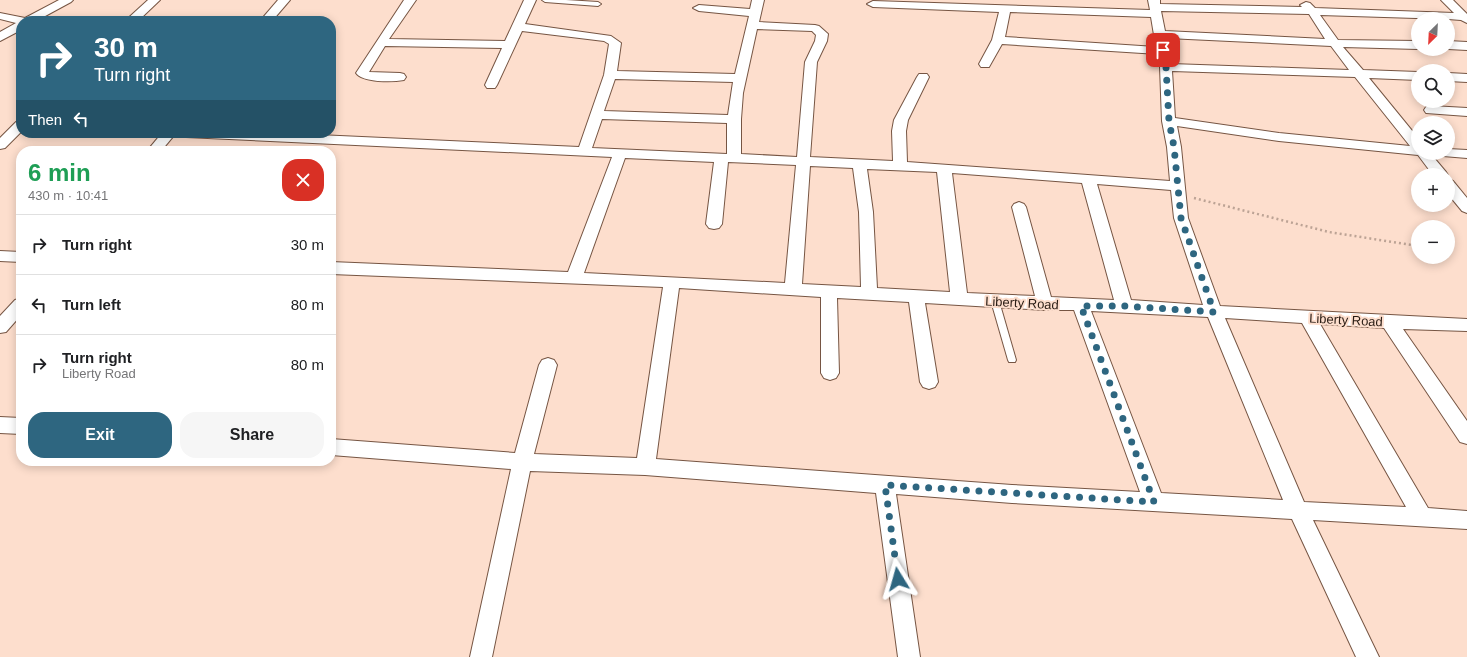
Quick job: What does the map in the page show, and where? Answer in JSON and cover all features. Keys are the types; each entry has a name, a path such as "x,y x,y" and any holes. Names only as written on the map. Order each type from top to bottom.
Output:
{"street":[{"path":"37,16 67,0"},
{"path":"136,16 154,0"},
{"path":"270,16 284,0"},
{"path":"400,77 370,77 362,73 410,0"},
{"path":"491,85 530,0"},
{"path":"714,224 741,78 758,0"},
{"path":"1302,0 1312,11 1334,43 1411,138"},
{"path":"1447,0 1466,18"},
{"path":"873,4 1005,8 1155,7 1312,11 1466,18"},
{"path":"1155,7 1166,67 1169,121 1174,147 1181,218 1214,312 1296,509 1368,657"},
{"path":"699,8 753,19 815,28 822,34 821,41 811,62 793,289"},
{"path":"985,64 998,40 1005,8"},
{"path":"0,16 16,19"},
{"path":"518,27 607,38 615,43 610,76 584,151"},
{"path":"0,37 16,28"},
{"path":"1160,34 1334,43 1411,45"},
{"path":"998,40 1163,50"},
{"path":"381,42 510,45"},
{"path":"1455,45 1467,46"},
{"path":"1166,67 1411,76"},
{"path":"610,76 741,78"},
{"path":"900,166 899,131 901,120 923,77"},
{"path":"1455,77 1467,78"},
{"path":"1431,110 1467,112"},
{"path":"596,115 734,119"},
{"path":"1169,121 1279,137 1411,150"},
{"path":"0,144 16,130"},
{"path":"158,146 165,138"},
{"path":"297,138 944,168 1088,179 1178,190"},
{"path":"574,278 620,153"},
{"path":"1455,153 1467,154"},
{"path":"1429,160 1435,168"},
{"path":"860,164 866,212 869,293"},
{"path":"944,168 959,299"},
{"path":"1088,179 1124,306"},
{"path":"1455,191 1464,200"},
{"path":"1019,207 1045,304"},
{"path":"0,256 16,257"},
{"name":"Liberty Road","path":"336,268 698,283 995,302 1081,306 1124,306 1389,322 1467,325"},
{"path":"645,467 672,282"},
{"path":"829,291 830,373"},
{"path":"916,296 929,382"},
{"path":"1081,306 1154,502"},
{"path":"0,327 16,309"},
{"path":"1307,317 1422,518"},
{"path":"1389,322 1467,436"},
{"path":"481,657 522,462 548,365"},
{"path":"336,447 522,462 645,467 885,485 1467,520"},
{"path":"885,485 909,657"}],"lane":[{"path":"545,0 598,4"},
{"path":"995,302 1012,360"}],"path":[{"path":"1178,190 1329,232 1411,245"}],"route":[{"path":"898,579 885,485 1154,502 1081,306 1124,306 1214,312 1181,218 1174,147 1169,121 1166,67 1163,50"}]}
